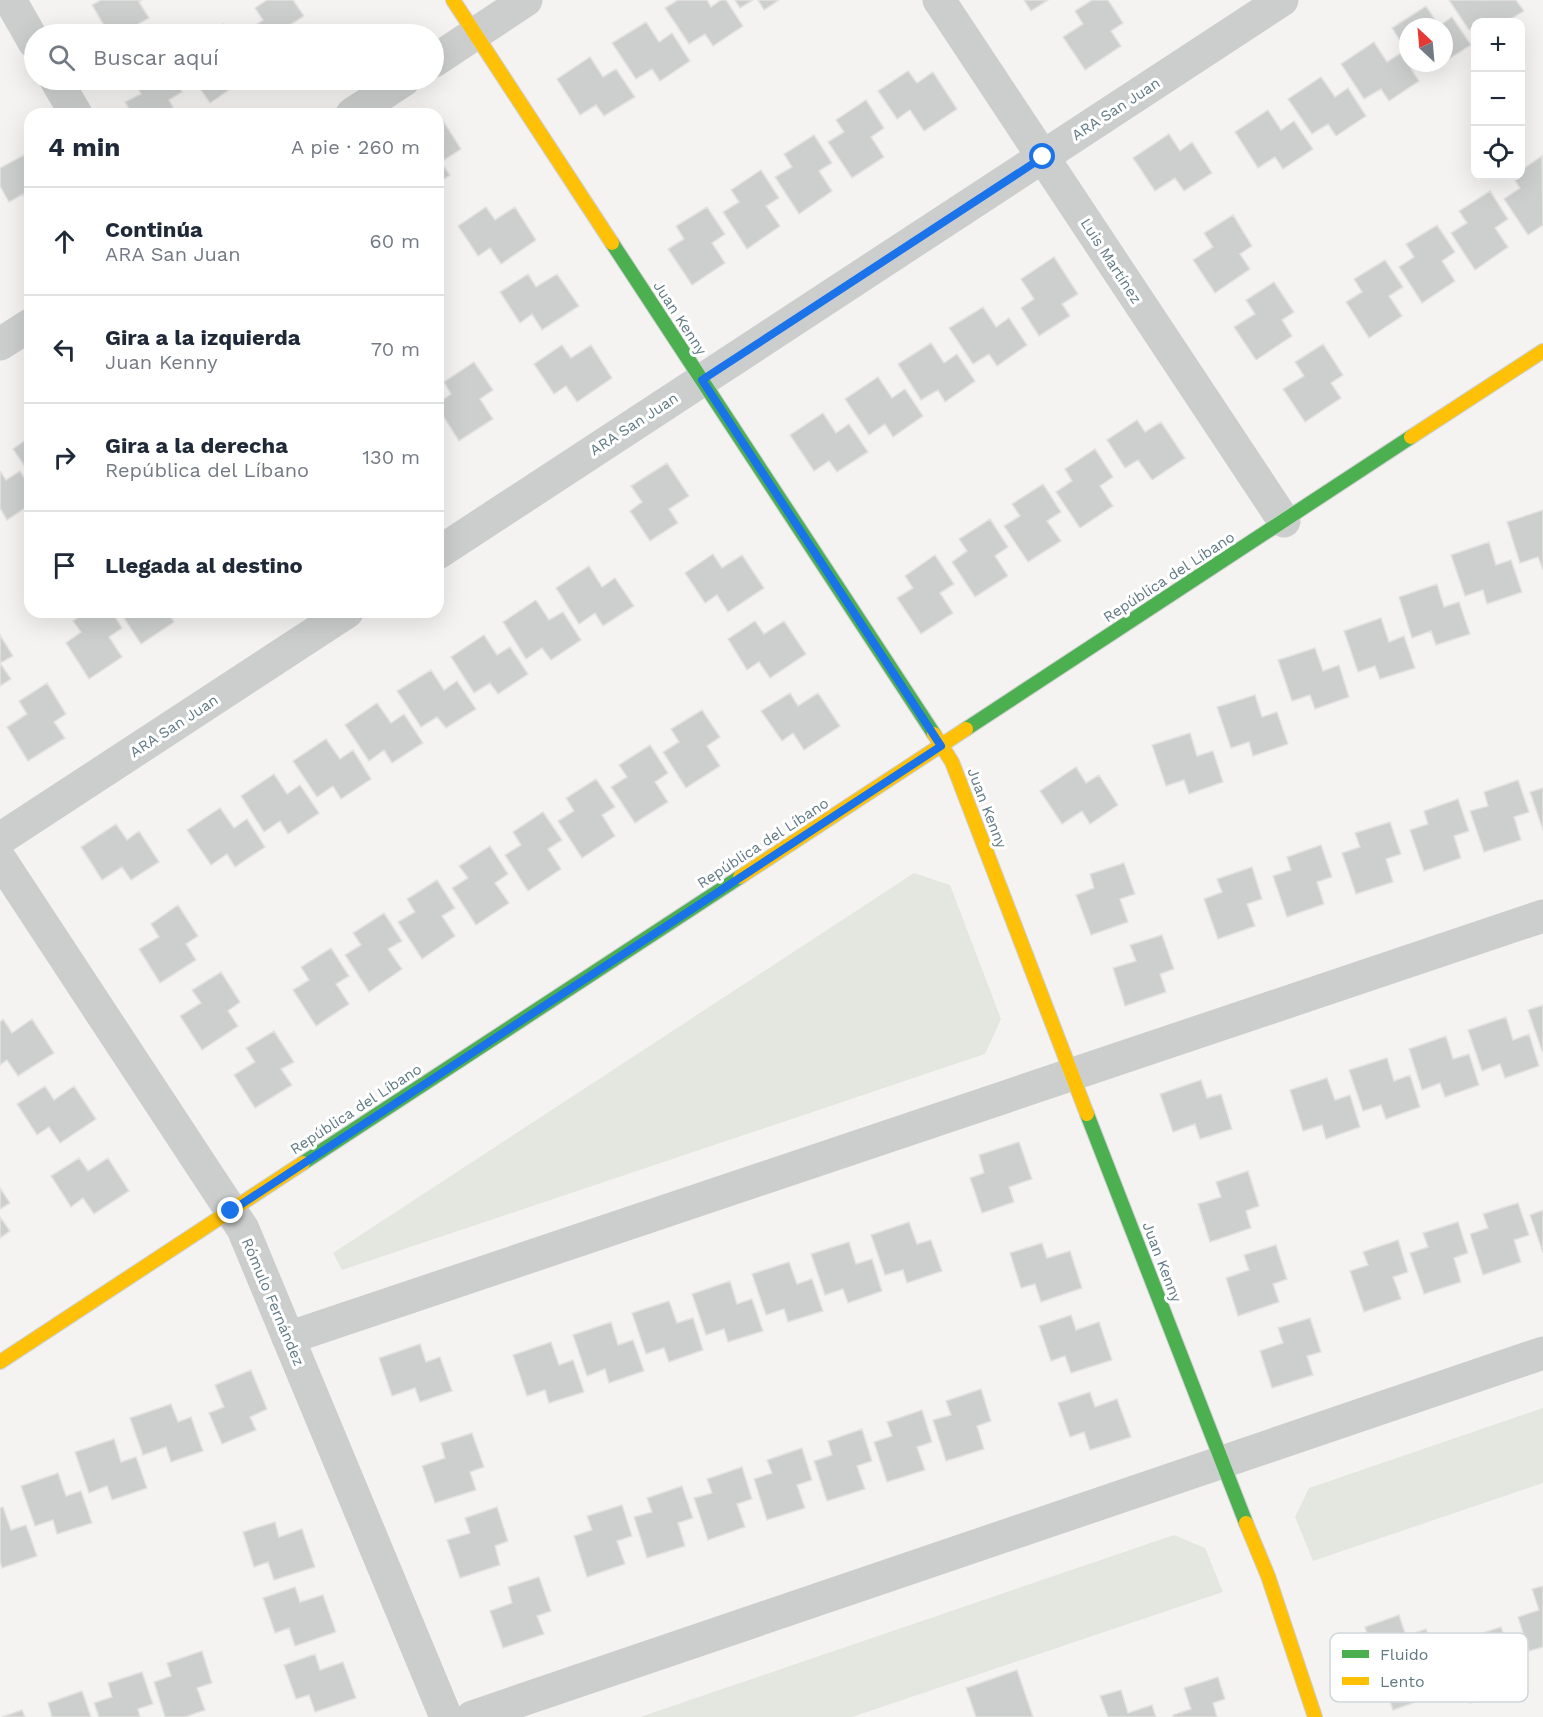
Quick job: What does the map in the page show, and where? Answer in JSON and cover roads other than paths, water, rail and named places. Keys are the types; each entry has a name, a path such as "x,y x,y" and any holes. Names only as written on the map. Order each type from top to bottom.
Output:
{"street":[{"path":"10,0 24,24"},
{"name":"Juan Kenny","path":"453,0 952,762 1221,1462 1268,1576 1315,1717"},
{"path":"444,54 526,0"},
{"name":"Luis Martínez","path":"939,0 1284,521"},
{"name":"ARA San Juan","path":"444,549 1282,0"},
{"path":"62,90 72,108"},
{"path":"361,108 389,90"},
{"path":"0,344 24,328"},
{"name":"República del Líbano","path":"0,1362 1543,351"},
{"name":"ARA San Juan","path":"0,839 338,618"},
{"name":"Rómulo Fernández","path":"0,859 243,1228 446,1717"},
{"path":"288,1338 1543,916"},
{"path":"472,1717 1543,1353"}]}
